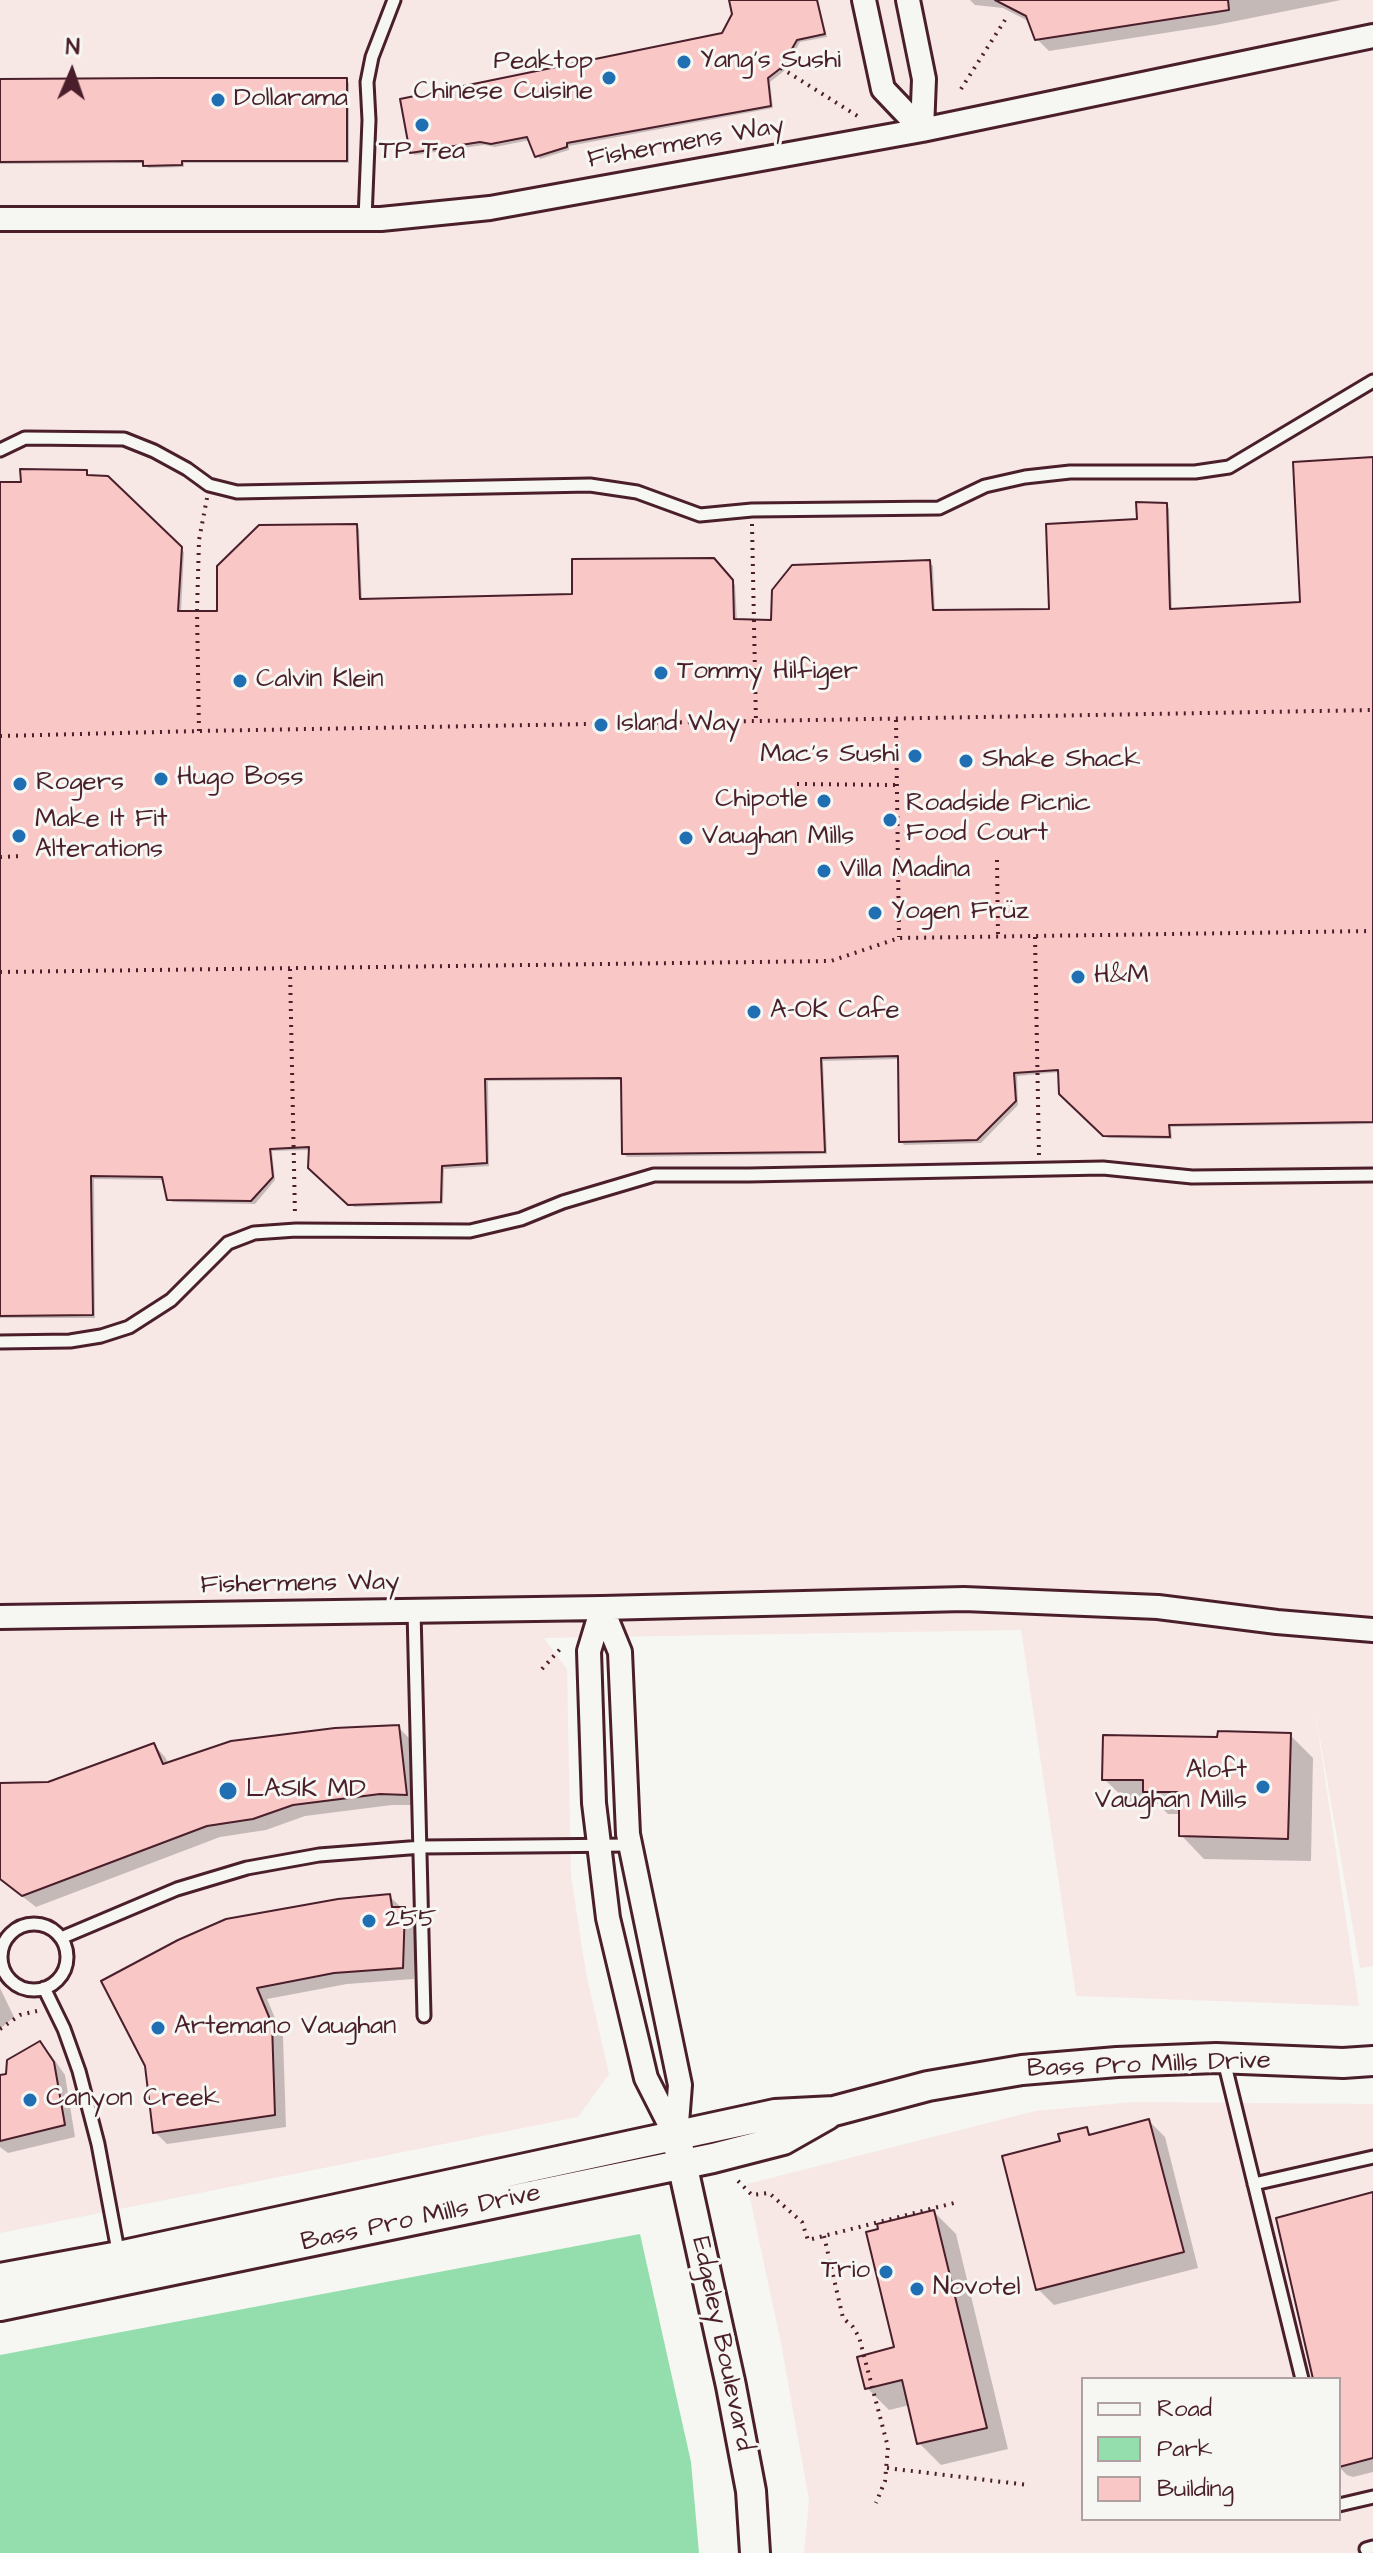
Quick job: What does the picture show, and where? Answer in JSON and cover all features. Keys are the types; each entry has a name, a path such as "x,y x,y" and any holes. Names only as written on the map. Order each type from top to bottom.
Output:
{"street":[{"path":"864,0 883,89 922,130"},
{"path":"908,0 924,79 922,130"},
{"name":"Fishermens Way","path":"0,219 365,219 490,208 922,130 1373,36"},
{"name":"Fishermens Way","path":"0,1617 964,1599 1158,1607 1373,1630"},
{"path":"602,1608 620,1652 631,1845 680,2085 679,2151"},
{"path":"602,1608 589,1651 594,1803 608,1918 646,2078 679,2151"},
{"name":"Bass Pro Mills Drive","path":"0,2306 679,2151 775,2114 834,2111 928,2086 1022,2070 1117,2062 1223,2058 1343,2063 1373,2061"},
{"name":"Bass Pro Mills Drive","path":"0,2278 679,2151"},
{"name":"Edgeley Boulevard","path":"679,2151 751,2491 755,2553"}],"lane":[{"path":"365,219 369,120 367,82 372,57 394,0"},
{"path":"0,450 25,438 124,439 154,451 209,485 237,492 590,485 637,492 700,515 752,510 939,508 985,486 1025,477 1070,472 1195,472 1229,467 1373,381"},
{"path":"0,1342 70,1341 129,1327 171,1300 228,1243 254,1233 296,1230 470,1231 521,1219 654,1175 1103,1168 1192,1177 1373,1175"},
{"path":"414,1611 424,2016"},
{"path":"61,1938 177,1889 247,1868 319,1855 422,1847 631,1845"},
{"path":"43,1924 61,1938 67,1960 57,1981 44,1988 25,1989 6,1976 1,1965 2,1941 20,1926 43,1924"},
{"path":"44,1988 79,2071 92,2119 119,2256"},
{"path":"1223,2058 1302,2377"},
{"path":"1254,2184 1373,2157"},
{"path":"1341,2505 1373,2497"}],"path":[{"path":"961,89 1005,20"},
{"path":"781,68 859,117"},
{"path":"199,731 199,540 209,485"},
{"path":"752,510 756,723"},
{"path":"0,736 1373,710"},
{"path":"896,720 899,938"},
{"path":"797,784 896,785"},
{"path":"0,857 24,856"},
{"path":"997,860 998,936"},
{"path":"0,972 831,961 899,938 1373,931"},
{"path":"1035,936 1039,1170"},
{"path":"290,969 296,1230"},
{"path":"542,1669 562,1647"},
{"path":"0,2029 20,2015 53,2008"},
{"path":"738,2181 752,2195 769,2193 802,2222 808,2240 958,2202"},
{"path":"824,2236 843,2318 859,2337 888,2447 887,2468 876,2503"},
{"path":"887,2468 1028,2485"}],"shaded area":[{"path":"0,0 1373,0 1373,1966 1360,1968 1315,1711 1359,2006 1076,1996 1021,1630 544,1638 567,1669 571,1876 586,1973 609,2074 578,2117 0,2233"},
{"path":"1133,2102 1373,2104 1373,2553 804,2553 809,2500 781,2343 747,2184 1035,2111"}],"green space":[{"path":"640,2234 691,2462 699,2553 0,2553 0,2355"}],"building":[{"path":"729,0 817,0 825,34 797,40 781,68 768,78 771,106 567,143 567,147 535,157 527,137 410,153 400,99 722,33 732,14"},
{"path":"995,0 1228,0 1229,10 1035,40 1026,16"},
{"path":"347,78 347,161 182,161 182,165 143,166 143,161 0,162 0,79"},
{"name":"Vaughan Mills","path":"1373,457 1373,1122 1169,1125 1170,1137 1103,1136 1059,1094 1058,1070 1014,1073 1016,1101 977,1140 899,1142 898,1056 821,1058 825,1152 622,1154 621,1078 485,1079 487,1163 442,1166 441,1202 348,1205 308,1168 309,1147 270,1149 273,1177 251,1201 167,1200 162,1177 91,1176 93,1315 0,1316 0,482 21,482 20,469 87,470 87,475 108,476 182,547 178,611 217,611 217,566 259,525 357,524 360,599 572,594 572,559 714,558 733,580 734,619 771,620 772,590 792,565 930,560 933,610 1049,609 1046,524 1137,519 1136,502 1167,503 1170,609 1300,602 1293,462"},
{"path":"399,1725 407,1795 380,1794 293,1805 253,1819 207,1826 22,1896 0,1879 0,1783 48,1782 154,1743 163,1764 231,1741 335,1728"},
{"name":"Aloft Vaughan Mills","path":"1218,1731 1291,1733 1288,1839 1179,1836 1179,1792 1143,1792 1143,1780 1102,1780 1103,1735 1217,1737"},
{"path":"390,1894 392,1907 405,1907 403,1968 334,1973 257,1988 272,2024 275,2115 153,2133 145,2066 101,1981 178,1940 226,1919 338,1899"},
{"name":"Canyon Creek","path":"40,2041 54,2062 65,2125 0,2141 0,2075 6,2074 7,2060"},
{"path":"1149,2119 1184,2252 1036,2290 1002,2156 1060,2141 1058,2134 1087,2127 1089,2135"},
{"path":"1373,2192 1373,2458 1341,2466 1341,2377 1313,2377 1276,2218"},
{"name":"Novotel","path":"934,2210 987,2428 917,2444 902,2380 865,2389 857,2357 894,2347 866,2232 878,2229 877,2224"}],"place":[{"name":"Yang's Sushi","path":"684,62"},
{"name":"Peaktop Chinese Cuisine","path":"609,78"},
{"name":"Dollarama","path":"218,100"},
{"name":"TP Tea","path":"422,125"},
{"name":"Tommy Hilfiger","path":"661,673"},
{"name":"Calvin Klein","path":"240,681"},
{"name":"Island Way","path":"601,725"},
{"name":"Mac's Sushi","path":"915,756"},
{"name":"Shake Shack","path":"966,761"},
{"name":"Hugo Boss","path":"161,779"},
{"name":"Rogers","path":"20,784"},
{"name":"Chipotle","path":"824,801"},
{"name":"Roadside Picnic Food Court","path":"890,820"},
{"name":"Make It Fit Alterations","path":"19,836"},
{"name":"Vaughan Mills","path":"686,838"},
{"name":"Villa Madina","path":"824,871"},
{"name":"Yogen Früz","path":"875,913"},
{"name":"H&M","path":"1078,977"},
{"name":"A-OK Cafe","path":"754,1012"},
{"name":"Aloft Vaughan Mills","path":"1263,1787"},
{"name":"LASIK MD","path":"228,1791"},
{"name":"255","path":"369,1921"},
{"name":"Artemano Vaughan","path":"158,2028"},
{"name":"Canyon Creek","path":"30,2100"},
{"name":"Trio","path":"886,2272"},
{"name":"Novotel","path":"917,2289"}]}
